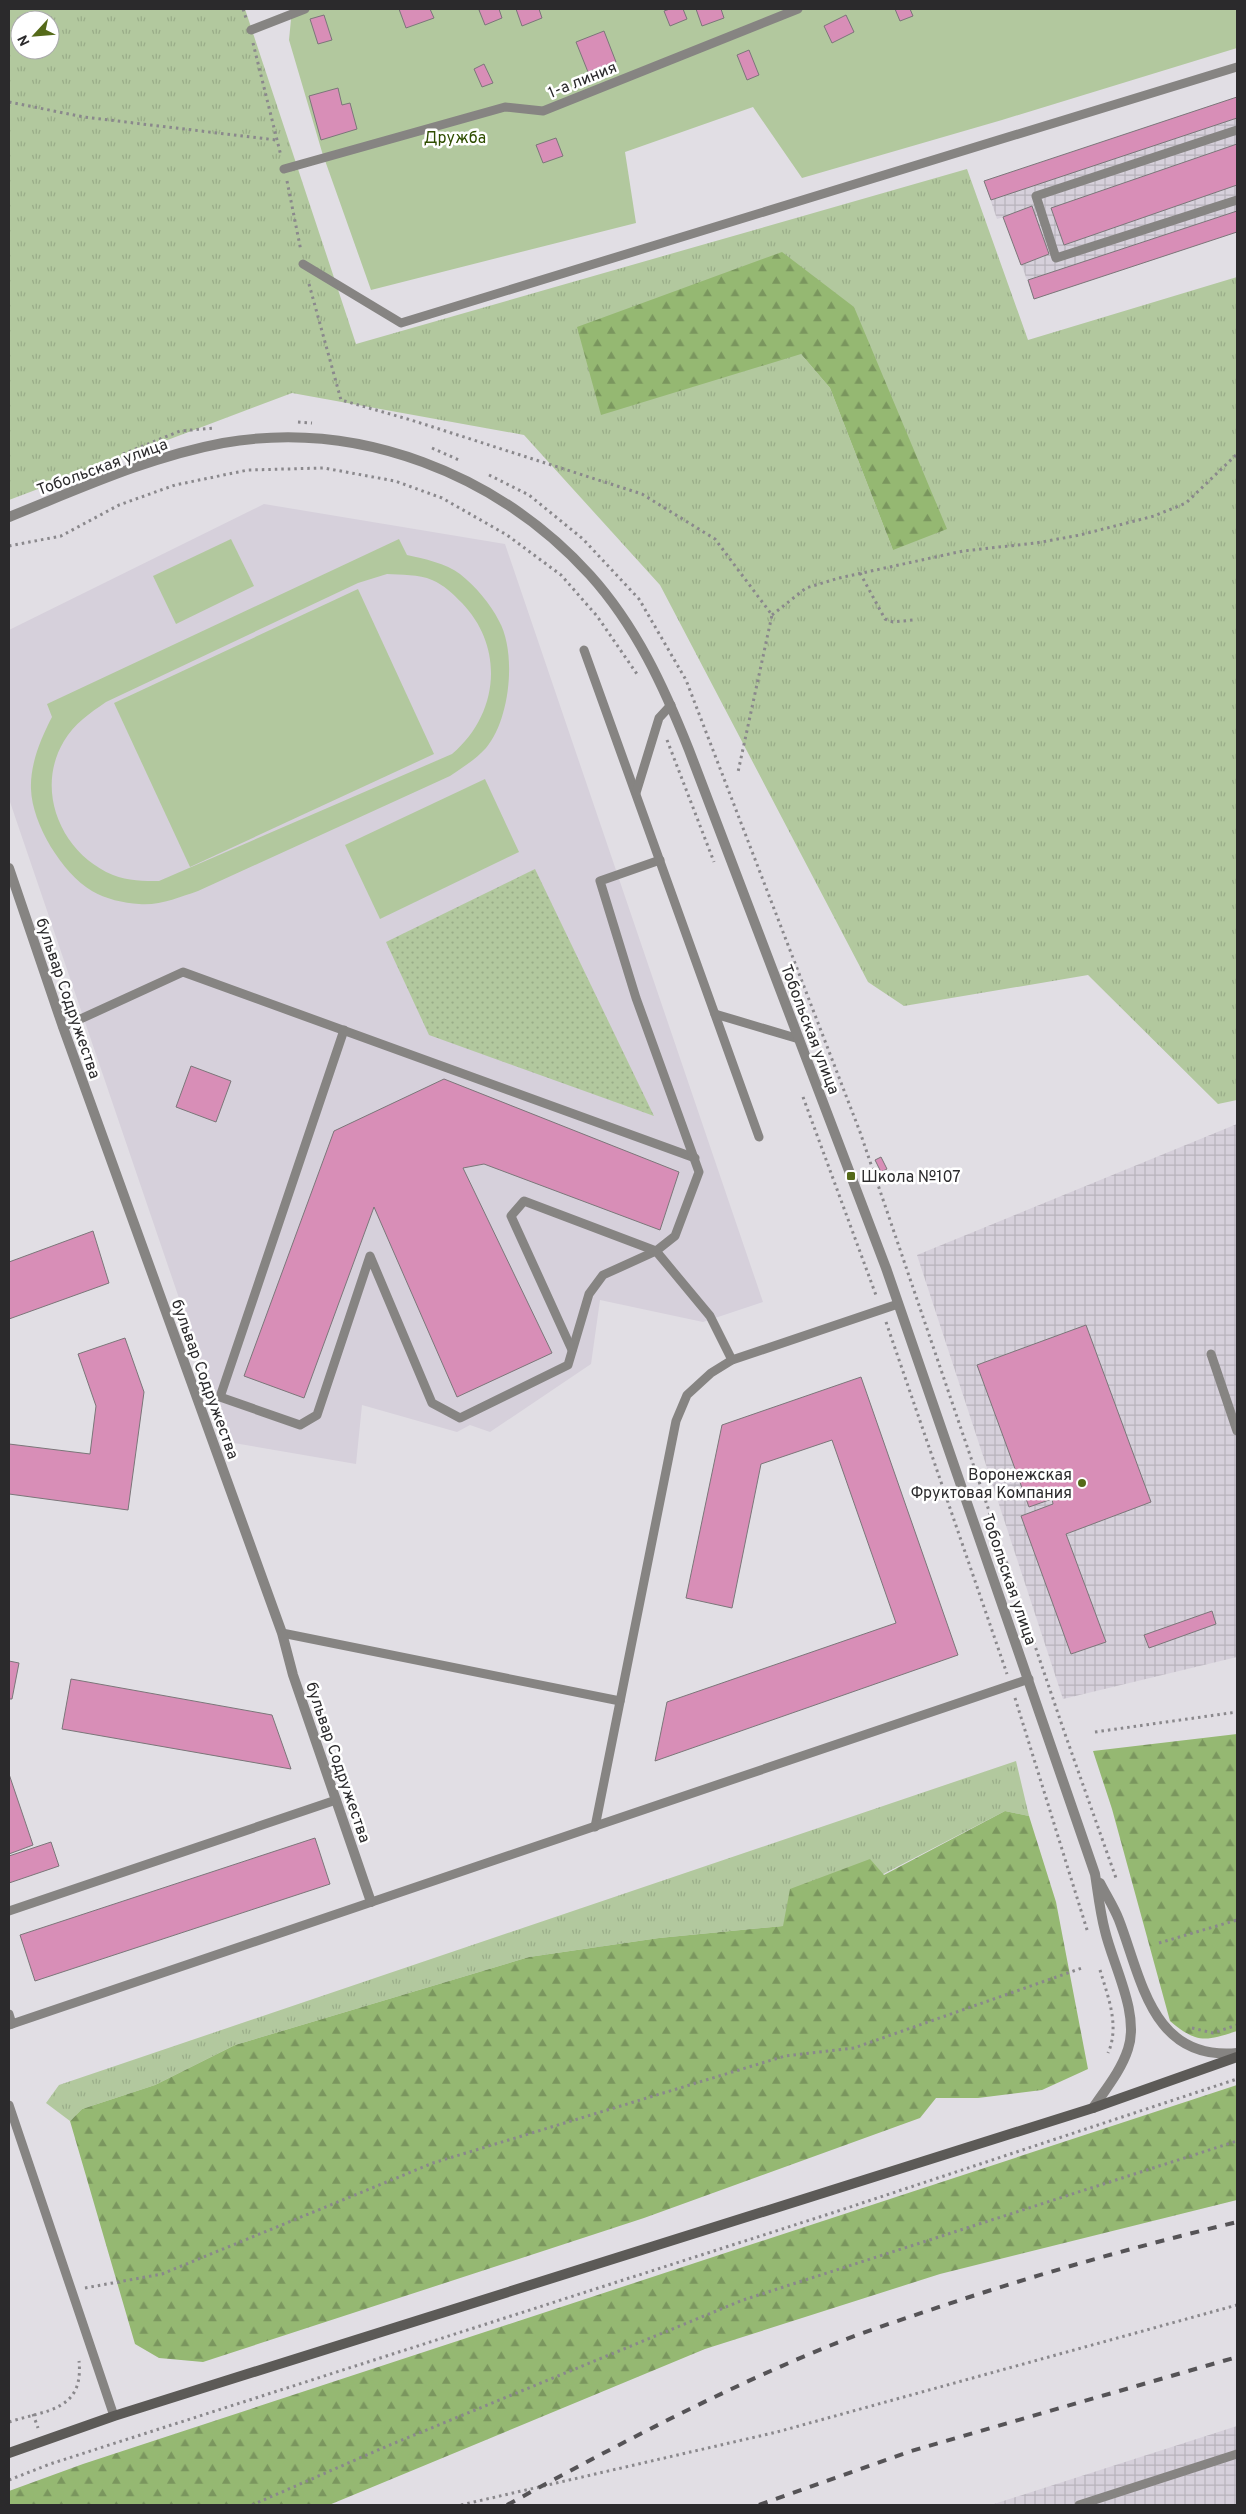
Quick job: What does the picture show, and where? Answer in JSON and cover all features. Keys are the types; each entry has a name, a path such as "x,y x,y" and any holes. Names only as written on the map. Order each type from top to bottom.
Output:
{"street":[{"name":"Тобольская улица","path":"9,517 153,460 225,443 296,438 339,440 408,456 470,482 500,499 565,550 591,576 628,626 658,676 671,705 799,1039 898,1304 1095,1874 1105,1931 1125,1994 1130,2029 1129,2048 1121,2065 1093,2108"},
{"name":"бульвар Содружества","path":"9,868 63,1027 282,1633 293,1674 371,1902"},
{"path":"1095,1874 1118,1919 1146,1998 1159,2020 1170,2031 1200,2050 1237,2055"},
{"path":"9,2454 114,2416 1093,2108 1237,2055"}],"lane":[{"path":"251,30 305,9"},
{"name":"1-а линия","path":"284,169 505,107 543,111 798,9"},
{"path":"303,264 401,323 1237,67"},
{"path":"1237,130 1036,196 1056,258 1237,200"},
{"path":"584,650 760,1137"},
{"path":"636,793 658,718 671,705"},
{"path":"344,1030 220,1397 300,1425 317,1415 370,1256 432,1403 460,1418 568,1365 589,1294 603,1275 656,1250 675,1236 699,1172 636,998 600,881 660,860"},
{"path":"63,1027 183,972 695,1158"},
{"path":"715,1014 799,1039"},
{"path":"572,1350 510,1216 524,1201 656,1250 710,1316 732,1360"},
{"path":"595,1827 676,1421 687,1395 710,1373 732,1360 898,1304"},
{"path":"1211,1354 1237,1431"},
{"path":"282,1633 620,1700"},
{"path":"9,2014 10,2025 1029,1679"},
{"path":"9,1911 336,1800"},
{"path":"9,2105 114,2416"},
{"path":"1079,2505 1237,2454"}],"path":[{"path":"243,9 251,30 284,169 303,264 341,400 411,420 642,494 715,539 772,615"},
{"path":"9,102 84,117 276,140"},
{"path":"738,772 772,615 806,588 860,573 963,551 1036,543 1080,535 1154,516 1186,503 1237,454"},
{"path":"9,546 61,536 119,505 175,485 248,470 324,468 395,481 442,498 507,535 561,575 598,616 641,681"},
{"path":"860,573 885,619 893,622 913,620"},
{"path":"658,718 715,866"},
{"path":"800,1088 882,1310 1011,1686 1089,1936"},
{"path":"1094,1732 1237,1712"},
{"path":"1159,1943 1237,1920"},
{"path":"1098,1964 1110,2001 1114,2030 1113,2042 1108,2053"},
{"path":"79,2289 162,2274 434,2164 786,2056 854,2048 1082,1968"},
{"path":"9,2480 59,2461 813,2219 1237,2079"},
{"path":"252,2505 385,2447 743,2300 1237,2141"},
{"path":"461,2505 777,2432 1237,2305"},
{"path":"9,2422 62,2406 75,2394 80,2373 78,2356"}],"shaded area":[{"path":"1237,97 1237,232 1034,299 1004,217 997,219 984,181"},
{"path":"264,504 505,544 763,1302 703,1322 600,1300 591,1364 490,1432 470,1425 457,1432 362,1405 356,1464 228,1442 9,799 9,630"},
{"path":"1237,1124 1237,1657 1063,1699 917,1255"},
{"path":"1237,2426 1237,2505 991,2505"}],"green space":[{"path":"9,9 245,9 356,344 967,169 1028,340 1237,277 1237,1100 1218,1104 1088,975 904,1006 868,982 660,585 524,435 292,393 9,500","holes":["854,307 893,550 830,388 801,354"]},
{"name":"Дружба","path":"292,9 1237,9 1237,48 1002,120 802,178 753,107 625,152 636,223 371,290 322,152 289,40"},
{"path":"782,252 854,307 947,529 893,550 830,388 801,354 601,415 577,327"},
{"path":"231,539 254,586 176,624 153,576"},
{"path":"399,539 407,555 435,562 454,570 477,590 499,621 505,634 508,650 508,686 501,721 486,748 469,763 450,776 198,891 154,904 121,902 92,891 81,883 60,860 43,832 33,803 31,780 37,752 52,717 47,704","holes":["387,574 421,577 432,580 444,587 462,603 476,621 485,640 490,660 491,680 487,701 479,720 468,738 452,754 159,881 130,880 113,875 95,865 67,837 58,819 53,800 52,780 55,760 64,741 83,719 106,702 358,583"]},
{"path":"358,589 434,754 190,867 114,703"},
{"path":"485,779 519,852 380,919 345,845"},
{"path":"535,869 654,1116 429,1035 386,942"},
{"path":"1237,1734 1237,2031 1217,2037 1202,2038 1188,2034 1170,2021 1112,1809 1093,1751"},
{"path":"1016,1761 1029,1816 1005,1811 783,1926 659,1938 529,1957 235,2045 155,2085 82,2109 70,2121 46,2103 59,2085"},
{"path":"1005,1811 1029,1816 1056,1902 1088,2069 1042,2090 978,2098 936,2098 920,2118 644,2218 203,2362 159,2358 135,2344 70,2121 82,2109 155,2085 235,2045 529,1957 659,1938 783,1926 790,1889 870,1859 884,1875"},
{"path":"1237,2085 1237,2200 940,2274 705,2349 329,2505 9,2505 9,2491 83,2464"}],"building":[{"path":"399,9 430,9 434,18 406,28"},
{"path":"499,9 502,18 485,25 479,10"},
{"path":"516,9 539,9 542,18 522,26"},
{"path":"683,9 687,19 670,26 664,11"},
{"path":"696,9 721,9 724,18 702,26"},
{"path":"895,9 910,9 913,16 900,21"},
{"path":"324,15 332,40 318,44 310,19"},
{"path":"846,15 854,32 832,43 824,26"},
{"path":"604,31 616,62 588,72 576,42"},
{"path":"749,50 759,75 747,80 737,55"},
{"path":"484,64 493,83 482,87 474,69"},
{"path":"338,88 342,105 350,103 357,129 321,140 309,96"},
{"path":"1237,97 1237,118 991,200 984,181"},
{"path":"556,138 563,156 543,163 536,145"},
{"path":"1237,144 1237,185 1064,245 1051,208"},
{"path":"1032,206 1049,254 1021,265 1003,217"},
{"path":"1237,211 1237,232 1034,299 1028,280"},
{"path":"191,1066 231,1081 216,1122 176,1107"},
{"path":"444,1079 679,1172 660,1230 484,1164 463,1168 552,1353 457,1397 374,1207 304,1398 244,1376 334,1131"},
{"path":"881,1157 887,1169 881,1172 875,1160"},
{"path":"93,1231 109,1283 9,1319 9,1262"},
{"name":"Воронежская Фруктовая Компания","path":"1086,1325 1151,1502 1066,1534 1106,1642 1071,1654 1021,1516 1053,1504 1052,1499 1029,1507 977,1365"},
{"path":"125,1338 144,1392 128,1510 9,1494 9,1444 90,1454 96,1406 78,1354"},
{"path":"861,1377 958,1655 655,1761 667,1702 896,1623 832,1440 761,1464 732,1608 686,1598 722,1425"},
{"path":"1212,1611 1216,1624 1149,1648 1144,1635"},
{"path":"9,1661 19,1663 12,1699 9,1699"},
{"path":"71,1679 272,1715 291,1769 62,1729"},
{"path":"9,1774 33,1845 9,1854"},
{"path":"315,1838 330,1884 35,1981 20,1935"},
{"path":"51,1842 59,1866 9,1883 9,1856"}],"railway":[{"path":"507,2505 715,2397 844,2340 968,2297 1044,2274 1237,2222"},
{"path":"759,2505 911,2451 1237,2357"}],"place":[{"name":"Школа №107","path":"851,1176"},
{"name":"Воронежская Фруктовая Компания","path":"1082,1483"}]}
